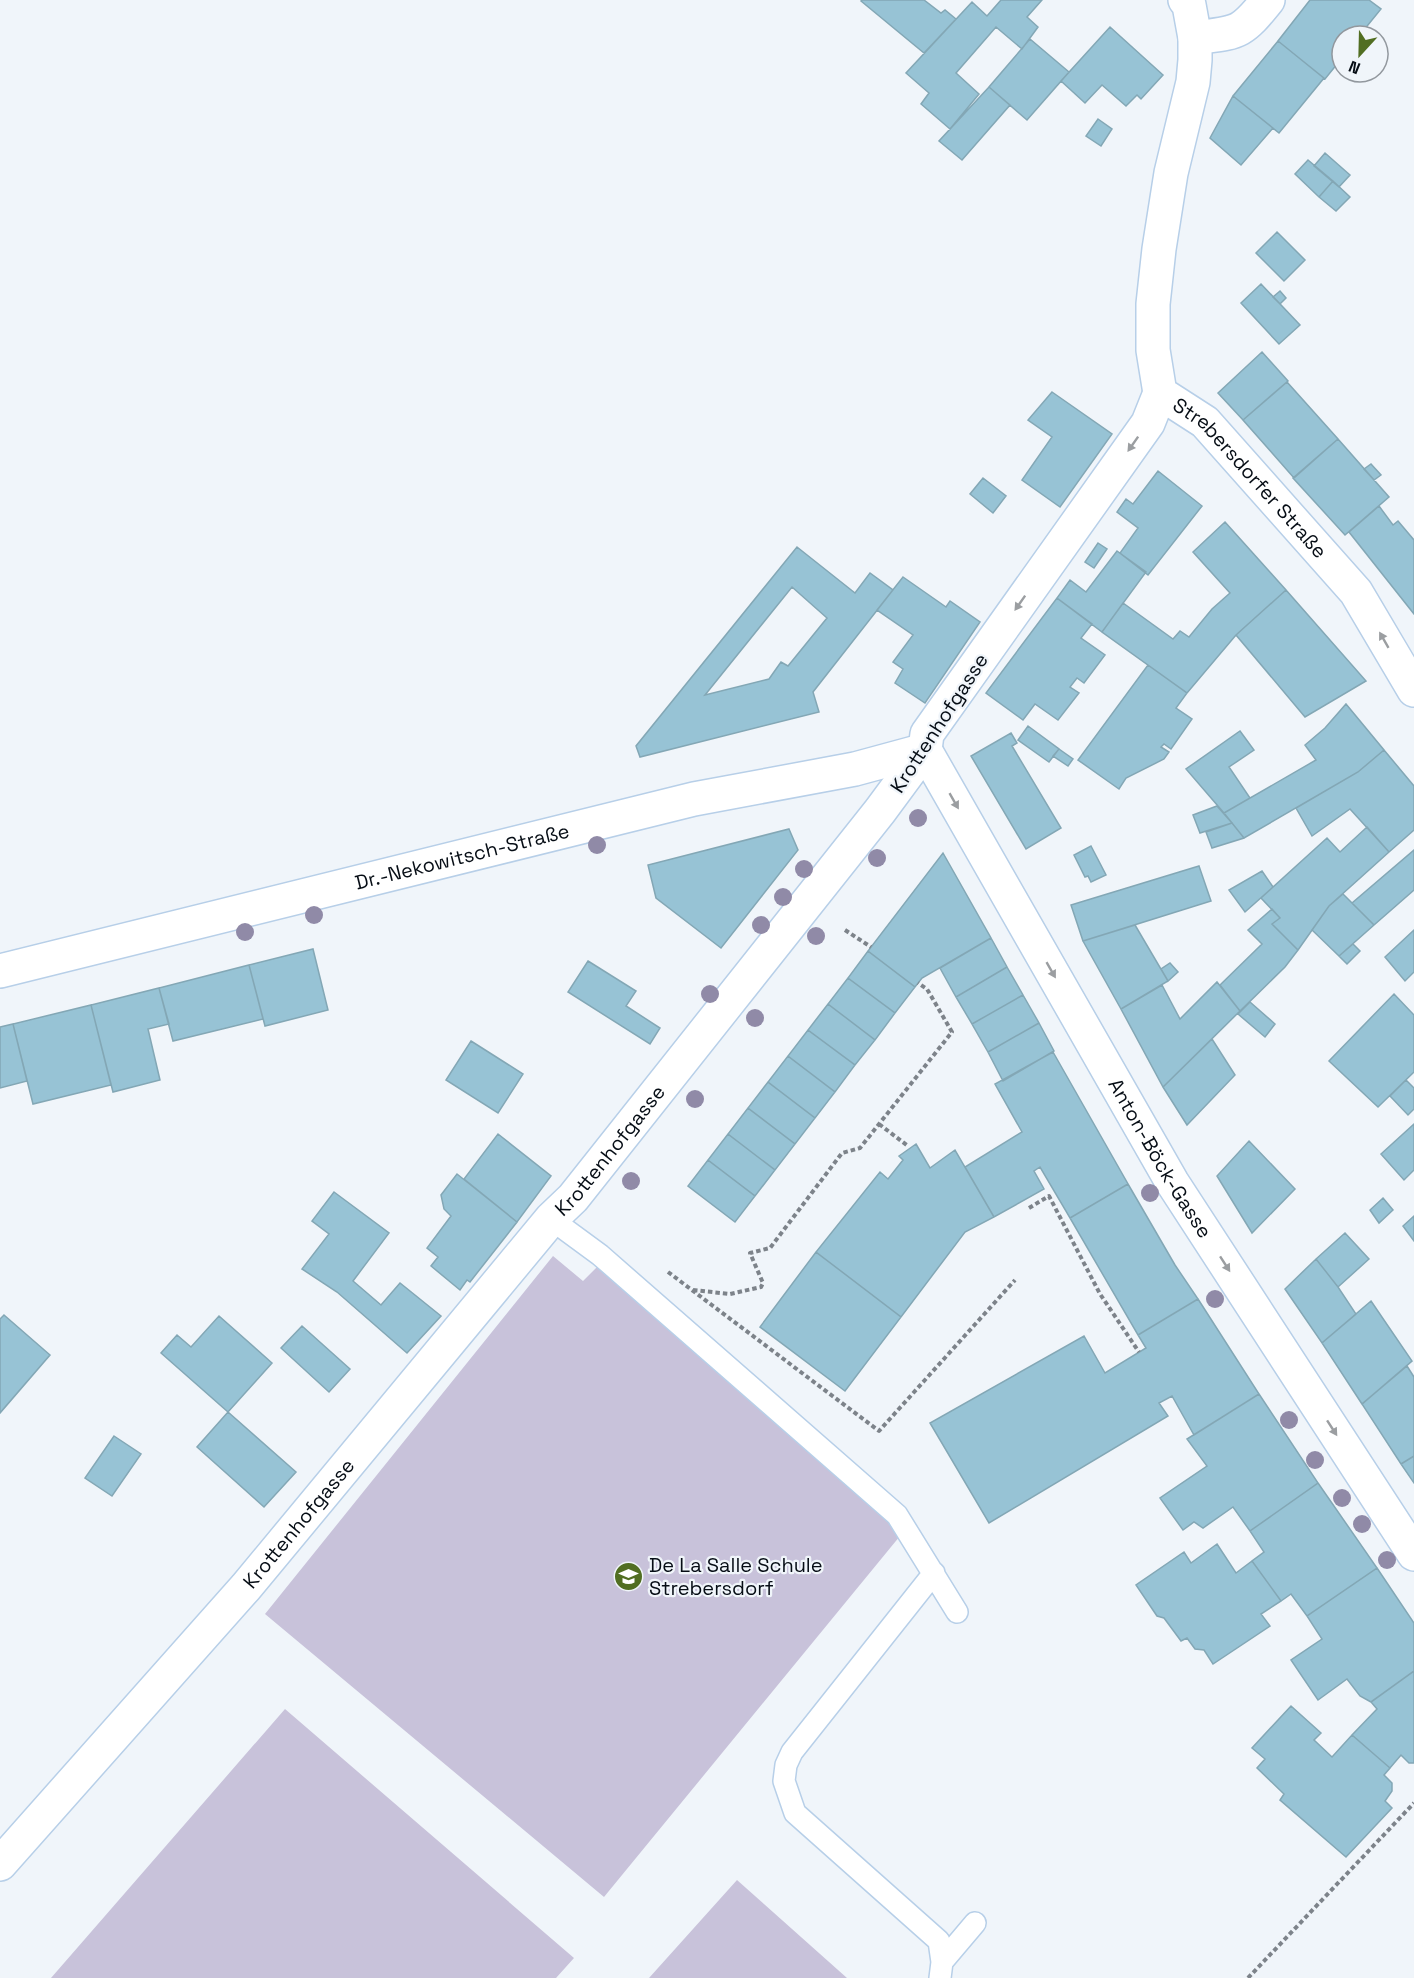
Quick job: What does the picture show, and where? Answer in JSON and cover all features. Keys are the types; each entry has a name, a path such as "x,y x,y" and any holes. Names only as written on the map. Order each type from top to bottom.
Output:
{"main road":[{"name":"Strebersdorfer Straße","path":"1185,0 1189,5 1195,38 1193,82 1171,173 1153,304 1153,350 1160,393 1205,422 1356,592 1414,690"},
{"path":"1195,38 1240,30 1268,0"},
{"name":"Krottenhofgasse","path":"0,1864 246,1587 551,1219 573,1198 880,811 925,750 927,734 1148,423 1160,393"},
{"name":"Dr.-Nekowitsch-Straße","path":"0,971 694,799 855,769 925,750"},
{"name":"Anton-Böck-Gasse","path":"925,750 1172,1182 1414,1554"}],"lane":[{"path":"551,1219 600,1255 897,1515 957,1612"},
{"path":"934,1573 792,1752 786,1765 784,1781 795,1813 939,1941 941,1970"},
{"path":"941,1970 975,1923"}],"path":[{"path":"845,930 871,947"},
{"path":"691,1290 730,1294 760,1287 763,1283 750,1253 770,1248 842,1153 860,1148 952,1032 927,989 918,983"},
{"path":"879,1124 908,1146"},
{"path":"1029,1208 1049,1196 1100,1294 1139,1352"},
{"path":"665,1270 879,1431 1015,1280"},
{"path":"1248,1978 1414,1803"}],"shaded area":[{"path":"553,1256 583,1281 599,1265 887,1519 900,1536 604,1897 265,1614"},
{"path":"285,1709 574,1958 556,1978 51,1978"},
{"path":"737,1880 847,1978 649,1978"}],"building":[{"path":"862,0 924,0 941,13 945,10 956,19 924,53"},
{"path":"1001,0 1042,0 1027,17 1038,27 1022,49 996,27 956,73 979,94 950,129 921,104 929,93 906,73 972,2 987,16"},
{"path":"1310,0 1369,0 1381,9 1369,24 1330,24 1330,73 1325,79 1278,41"},
{"path":"1110,27 1163,75 1141,99 1137,95 1126,106 1102,85 1085,103 1061,81"},
{"path":"1030,39 1069,72 1027,120 989,87"},
{"path":"1278,41 1324,78 1279,133 1233,96"},
{"path":"989,87 1010,105 962,160 939,141"},
{"path":"1233,96 1273,128 1241,165 1210,138"},
{"path":"1098,119 1112,129 1101,146 1086,136"},
{"path":"1325,153 1350,175 1339,187 1314,166"},
{"path":"1308,160 1333,181 1319,197 1295,174"},
{"path":"1333,181 1350,197 1336,211 1319,197"},
{"path":"1277,232 1305,260 1284,281 1256,253"},
{"path":"1261,284 1300,325 1279,344 1241,303"},
{"path":"1280,291 1286,298 1280,304 1273,297"},
{"path":"1262,352 1288,381 1243,420 1218,393"},
{"path":"1287,382 1338,439 1294,478 1243,420"},
{"path":"1052,392 1112,434 1060,507 1022,480 1052,437 1028,420"},
{"path":"1338,439 1389,497 1345,535 1293,478"},
{"path":"1371,464 1381,475 1374,480 1364,469"},
{"path":"1158,471 1202,506 1148,575 1120,553 1138,528 1117,512 1126,499 1133,504"},
{"path":"983,478 1006,496 993,513 970,494"},
{"path":"1379,506 1393,525 1398,521 1414,540 1414,614 1349,532"},
{"path":"1225,522 1286,590 1236,635 1187,693 1102,632 1123,603 1173,639 1180,631 1189,637 1212,609 1230,593 1193,552"},
{"path":"1098,543 1107,549 1094,568 1085,562"},
{"path":"797,547 855,593 870,573 893,590 813,692 819,712 640,757 636,746","holes":["792,587 827,618 788,666 781,662 769,679 705,695"]},
{"path":"1117,551 1146,572 1102,632 1057,598 1070,580 1086,592"},
{"path":"903,577 946,607 950,601 980,622 925,703 895,683 903,669 893,662 913,635 877,610"},
{"path":"1286,590 1366,681 1305,717 1236,635"},
{"path":"1057,598 1092,624 1081,638 1105,655 1084,683 1077,678 1070,687 1079,693 1058,720 1035,704 1023,720 986,693"},
{"path":"1148,665 1187,693 1176,708 1192,719 1171,749 1164,744 1161,747 1169,752 1164,759 1126,778 1119,789 1078,760"},
{"path":"1346,704 1384,750 1358,772 1244,838 1224,813 1316,760 1305,745 1325,728"},
{"path":"1028,726 1059,749 1049,762 1018,740"},
{"path":"1240,731 1254,750 1229,767 1250,798 1224,813 1186,769"},
{"path":"1011,733 1017,743 1012,746 1061,828 1026,849 971,756"},
{"path":"1059,749 1073,759 1068,766 1053,756"},
{"path":"1384,750 1414,786 1414,830 1389,852 1350,809 1312,836 1296,808 1358,772"},
{"path":"1217,806 1232,823 1200,833 1193,815"},
{"path":"1232,823 1244,838 1212,848 1206,832"},
{"path":"1367,827 1389,852 1329,906 1298,950 1272,924 1280,918 1261,898 1327,838 1340,852"},
{"path":"789,829 798,850 721,948 656,898 648,865"},
{"path":"1091,846 1106,875 1091,882 1088,876 1085,877 1074,855"},
{"path":"1414,850 1414,890 1374,925 1352,903"},
{"path":"943,853 991,938 922,978 915,987 868,951"},
{"path":"1199,866 1211,901 1083,941 1071,905"},
{"path":"1262,871 1273,887 1245,912 1229,890"},
{"path":"1343,894 1374,925 1339,956 1312,930 1329,906"},
{"path":"1272,909 1280,918 1272,924 1298,950 1285,967 1240,1011 1220,985 1262,944 1248,930"},
{"path":"1135,925 1168,981 1121,1009 1083,941"},
{"path":"1414,930 1414,972 1405,981 1385,957"},
{"path":"991,938 1007,967 956,997 940,968"},
{"path":"1353,944 1360,951 1347,964 1339,956"},
{"path":"313,949 328,1010 265,1026 249,965"},
{"path":"868,951 915,987 895,1013 848,978"},
{"path":"588,961 636,991 626,1006 660,1028 650,1044 568,992"},
{"path":"1170,963 1178,972 1168,981 1161,969"},
{"path":"249,965 263,1019 173,1041 159,988"},
{"path":"1007,967 1023,995 972,1024 956,997"},
{"path":"848,978 895,1013 875,1040 828,1004"},
{"path":"1217,982 1240,1011 1163,1087 1121,1009 1162,985 1180,1019"},
{"path":"159,988 169,1024 148,1029 160,1080 113,1092 91,1005"},
{"path":"1394,994 1414,1015 1414,1072 1378,1107 1329,1061"},
{"path":"1023,995 1039,1023 988,1052 972,1024"},
{"path":"1250,1002 1275,1024 1265,1037 1238,1014"},
{"path":"828,1004 875,1040 855,1065 808,1030"},
{"path":"91,1005 111,1085 33,1104 13,1024"},
{"path":"1039,1023 1054,1051 1003,1081 988,1052"},
{"path":"13,1024 27,1081 0,1088 0,1027"},
{"path":"808,1030 855,1065 835,1092 788,1056"},
{"path":"1212,1039 1235,1075 1187,1125 1163,1087"},
{"path":"471,1041 523,1074 498,1113 446,1080"},
{"path":"1053,1052 1128,1184 1070,1218 1040,1167 1034,1171 1044,1189 994,1217 965,1167 1022,1132 995,1084"},
{"path":"788,1056 835,1092 815,1118 768,1082"},
{"path":"1406,1080 1414,1088 1414,1109 1408,1115 1390,1096"},
{"path":"768,1082 815,1118 795,1144 748,1108"},
{"path":"748,1108 795,1144 775,1170 728,1134"},
{"path":"1414,1124 1414,1170 1404,1180 1381,1154"},
{"path":"498,1134 551,1176 517,1222 464,1179"},
{"path":"728,1134 775,1170 755,1196 708,1160"},
{"path":"1249,1141 1295,1189 1252,1233 1217,1176"},
{"path":"916,1144 930,1168 955,1150 994,1217 965,1232 901,1317 816,1252 880,1172 888,1179 903,1160 899,1156"},
{"path":"708,1160 755,1196 735,1222 688,1186"},
{"path":"457,1174 517,1222 470,1282 467,1280 460,1290 431,1266 438,1257 427,1248 451,1216 444,1209 441,1195"},
{"path":"1128,1184 1175,1265 1198,1299 1138,1335 1070,1218"},
{"path":"334,1192 389,1233 353,1281 381,1305 400,1283 441,1316 407,1353 337,1292 302,1269 329,1234 312,1221"},
{"path":"1383,1198 1393,1210 1379,1223 1370,1210"},
{"path":"1414,1216 1414,1241 1403,1226"},
{"path":"1345,1233 1369,1259 1338,1287 1316,1259"},
{"path":"816,1252 901,1317 845,1391 760,1327"},
{"path":"1316,1259 1356,1314 1322,1343 1285,1289"},
{"path":"1198,1299 1259,1394 1194,1435 1172,1396 1159,1403 1168,1416 989,1523 930,1423 1084,1336 1105,1373 1146,1348 1138,1335"},
{"path":"1371,1301 1412,1361 1362,1404 1322,1343"},
{"path":"4,1315 50,1355 0,1413 0,1319"},
{"path":"219,1316 272,1363 228,1412 161,1353 177,1335 191,1347"},
{"path":"302,1326 350,1369 329,1392 281,1348"},
{"path":"1407,1366 1414,1377 1414,1456 1401,1464 1362,1404"},
{"path":"1259,1394 1318,1483 1250,1531 1233,1507 1203,1528 1194,1522 1183,1530 1160,1498 1207,1466 1187,1439"},
{"path":"228,1412 296,1472 264,1507 197,1447"},
{"path":"114,1436 141,1454 112,1496 85,1478"},
{"path":"1414,1456 1414,1483 1401,1464"},
{"path":"1318,1483 1377,1568 1307,1616 1291,1594 1281,1601 1252,1561 1264,1552 1250,1531"},
{"path":"1217,1544 1236,1573 1252,1561 1281,1601 1261,1614 1270,1626 1213,1664 1204,1650 1195,1649 1187,1638 1181,1641 1164,1618 1157,1616 1136,1585 1184,1552 1191,1563"},
{"path":"1377,1568 1414,1623 1414,1671 1371,1702 1360,1696 1347,1679 1318,1700 1291,1660 1322,1639 1307,1616"},
{"path":"1414,1671 1414,1763 1409,1763 1401,1755 1390,1768 1352,1735 1377,1709 1371,1702"},
{"path":"1291,1706 1321,1733 1314,1740 1332,1757 1352,1735 1390,1768 1384,1775 1392,1783 1392,1791 1385,1801 1392,1808 1346,1857 1280,1800 1284,1794 1257,1768 1265,1759 1252,1748"}],"place":[{"name":"De La Salle Schule Strebersdorf","path":"628,1577"}]}
